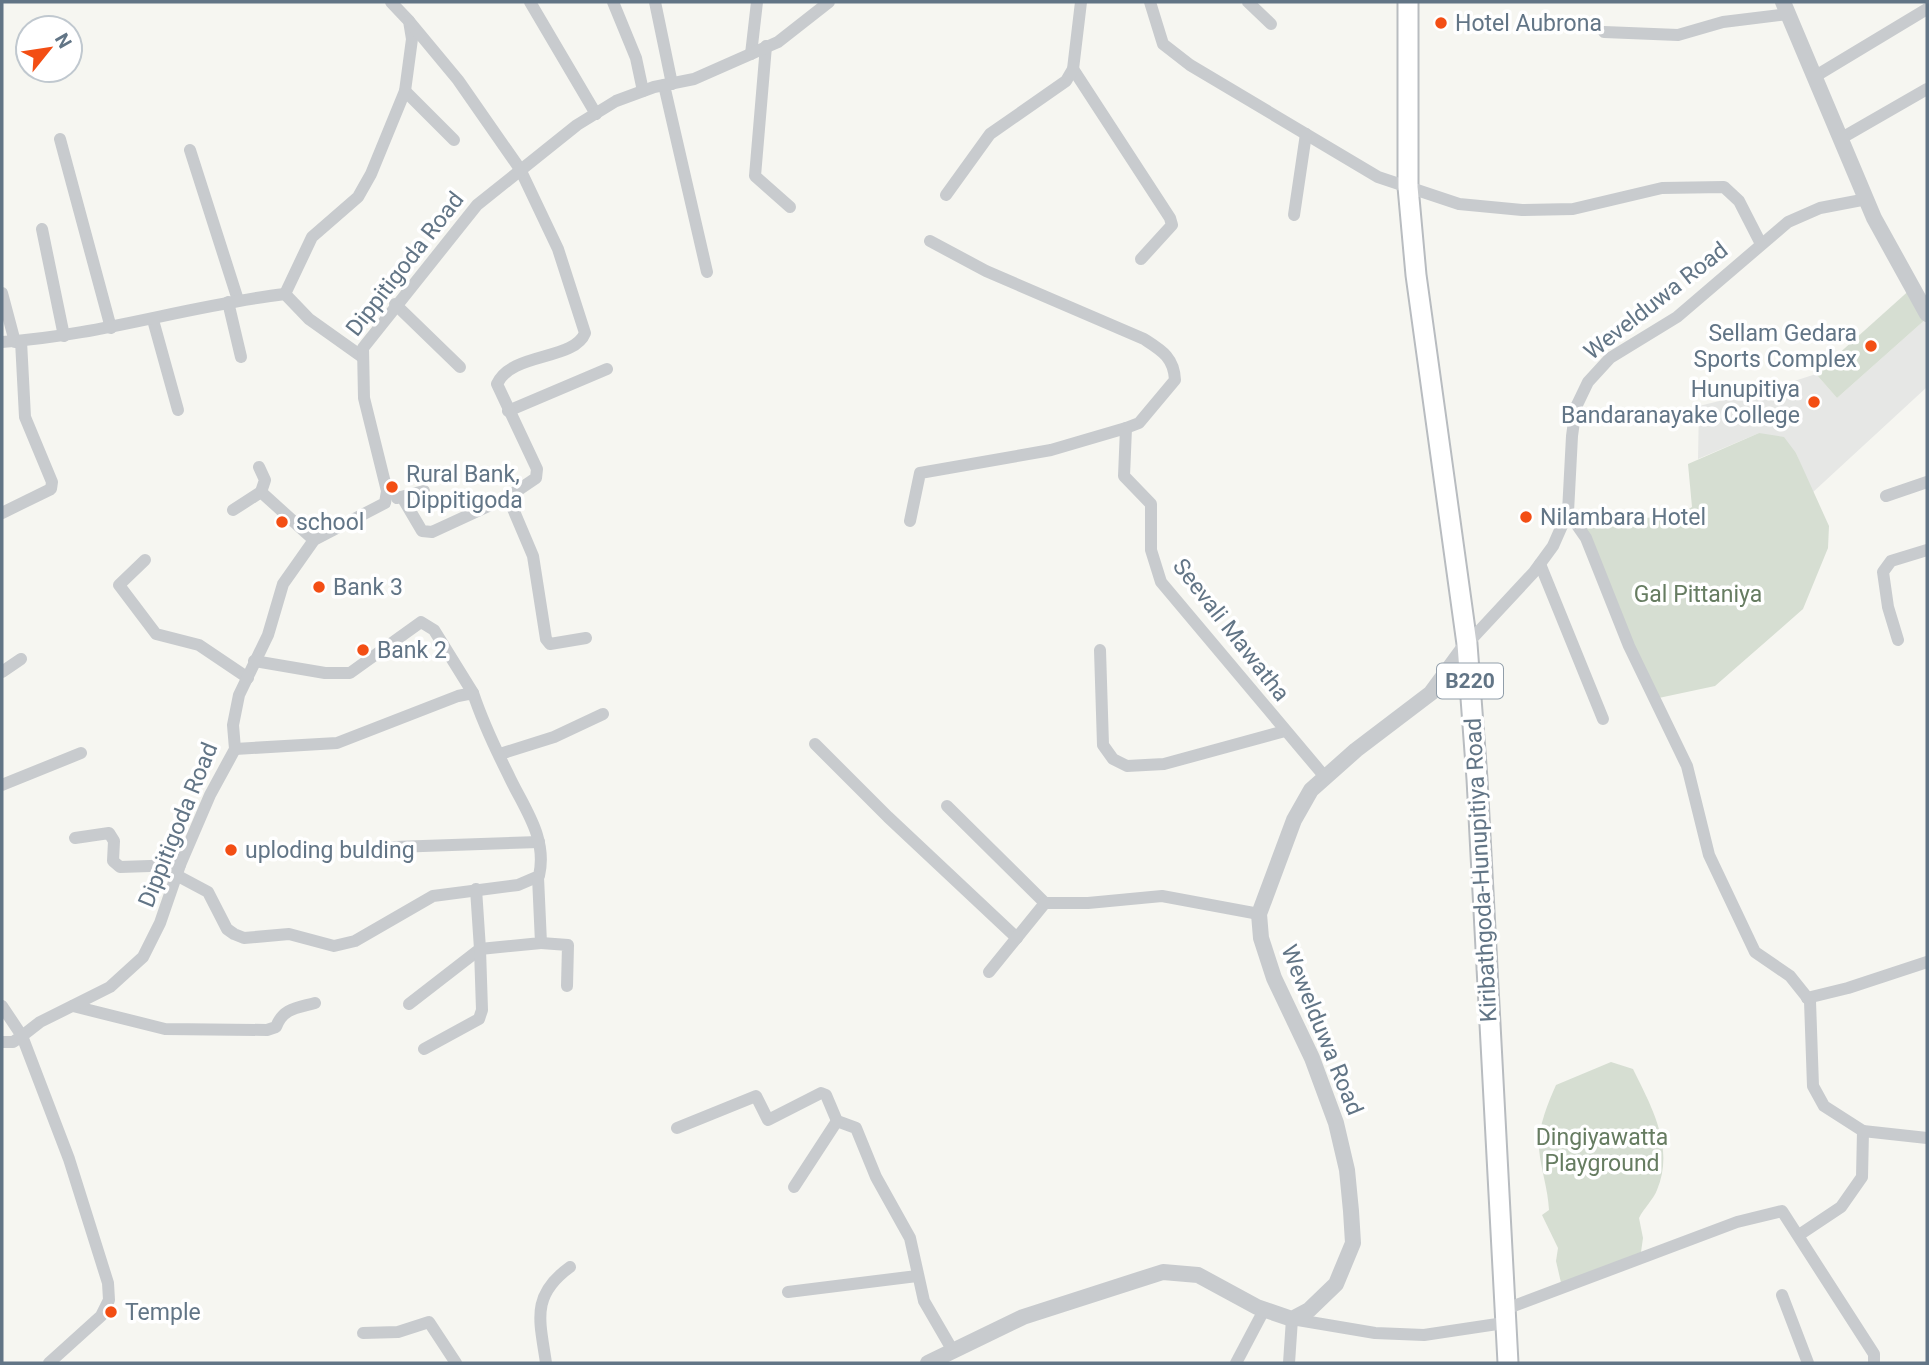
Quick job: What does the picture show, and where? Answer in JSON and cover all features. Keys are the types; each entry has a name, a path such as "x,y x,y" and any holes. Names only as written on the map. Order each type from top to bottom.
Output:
{"main road":[{"name":"Kiribathgoda-Hunupitiya Road","path":"1408,2 1408,187 1416,275 1467,643 1484,896 1508,1363"}],"street":[{"path":"391,2 458,80 520,169 558,249 585,333 576,344 508,369 497,384 537,469 536,478 508,497 432,532 424,533 402,497"},
{"path":"530,2 596,114"},
{"path":"613,2 636,58 643,91"},
{"path":"655,2 668,85 707,272"},
{"path":"751,54 757,2"},
{"name":"Dippitigoda Road","path":"2,1042 13,1042 40,1022 110,987 129,973 143,957 160,923 210,795 235,749 233,725 236,703 268,635 283,584 314,540 385,503 387,491 364,398 360,356 395,304 477,205 520,169 596,114 616,101 643,91 694,79 778,42 829,2"},
{"path":"946,195 990,134 1066,81 1073,69 1081,2"},
{"path":"1150,2 1163,44 1190,65 1378,177 1459,204 1522,210 1573,209 1662,188 1724,187 1739,201 1761,244"},
{"path":"1248,2 1271,24"},
{"path":"1604,32 1678,35 1785,8 1874,218 1927,314"},
{"path":"1814,77 1927,9"},
{"path":"285,294 312,237 358,197 371,174 405,91 412,39 409,21"},
{"path":"766,46 755,176 790,207"},
{"path":"1073,69 1170,218 1172,225 1141,259"},
{"path":"1840,139 1927,89"},
{"path":"405,91 454,140"},
{"path":"1294,215 1306,134"},
{"path":"60,139 111,328"},
{"path":"190,150 233,301 241,356"},
{"name":"Wevelduwa Road","path":"1467,643 1540,564 1553,546 1568,512 1573,426 1576,407 1588,382 1610,358 1677,317 1788,222 1820,208 1867,199"},
{"path":"43,229 64,336"},
{"path":"910,521 920,473 1051,450 1126,428 1139,423 1175,380 1175,367 1167,354 1144,339 986,271 930,241"},
{"path":"2,293 25,417 52,482 51,489 2,513"},
{"path":"13,342 111,328 233,301 285,294"},
{"path":"285,294 309,319 360,356"},
{"path":"395,304 460,367"},
{"path":"153,320 178,410"},
{"path":"508,411 607,369"},
{"name":"Seevali Mawatha","path":"1126,428 1124,476 1151,504 1151,550 1157,574 1325,777"},
{"path":"233,510 261,492 265,480 259,467"},
{"path":"1886,496 1927,482"},
{"path":"385,503 424,491"},
{"path":"261,492 314,540"},
{"path":"508,497 533,556 546,639 550,644 586,638"},
{"path":"1568,512 1586,538 1629,646 1687,766 1709,855 1755,952 1790,976 1810,1001 1812,1086 1824,1106 1863,1131 1927,1138"},
{"path":"1898,640 1888,607 1884,572 1891,561 1927,550"},
{"path":"145,559 119,585 156,634 199,645 248,678"},
{"path":"1540,564 1603,719"},
{"path":"254,661 325,673 350,673 421,622 434,630 473,693 539,842 541,943"},
{"name":"Wewelduwa Road","path":"1292,1318 1316,1304 1336,1284 1353,1243 1348,1170 1336,1123 1312,1058 1274,978 1261,938 1259,914 1294,820 1311,790 1431,693 1467,643"},
{"path":"1100,650 1103,745 1113,759 1127,766 1164,764 1285,731"},
{"path":"2,672 21,659"},
{"path":"235,749 337,743 473,693"},
{"path":"500,754 554,737 603,714"},
{"path":"815,744 1017,938"},
{"path":"2,785 81,753"},
{"path":"947,806 1045,903 1088,903 1162,897 1259,914"},
{"path":"75,838 109,833 114,841 113,861 120,867 179,870 208,892 227,929 234,934 244,938 289,934 334,946 355,941 433,896 518,885 538,877"},
{"path":"394,847 539,842"},
{"path":"424,1049 479,1019 482,1010 476,889"},
{"path":"989,972 1045,903"},
{"path":"409,1004 480,949 541,943 568,945 567,986"},
{"path":"1807,998 1927,962"},
{"path":"73,1006 132,1022 183,1031 267,1030 276,1027 281,1015 288,1010 315,1003"},
{"path":"2,1006 22,1036 69,1159 108,1283 109,1300 101,1316 48,1363"},
{"path":"677,1128 756,1096 768,1120 821,1093 826,1096 836,1121 856,1128 876,1177 910,1238 916,1276 932,1318 953,1351"},
{"path":"794,1186 836,1121"},
{"path":"1799,1235 1841,1207 1862,1177 1863,1131"},
{"path":"928,1363 1023,1317 1163,1272 1198,1275 1264,1310 1292,1318 1375,1333 1423,1335 1504,1317 1737,1222 1782,1211 1874,1354 1874,1363"},
{"path":"546,1363 538,1311 550,1287 570,1267"},
{"path":"788,1292 916,1276"},
{"path":"1782,1295 1808,1363"},
{"path":"1236,1363 1264,1310"},
{"path":"1289,1363 1292,1318"},
{"path":"363,1332 388,1333 429,1322 456,1363"}],"shaded area":[{"name":"Hunupitiya Bandaranayake College","path":"1927,318 1927,387 1812,493 1796,453 1759,433 1698,459 1699,406 1816,374 1837,398"}],"green space":[{"name":"Sellam Gedara Sports Complex","path":"1913,287 1927,318 1837,398 1816,374"},
{"name":"Gal Pittaniya","path":"1759,433 1784,437 1796,453 1829,526 1828,548 1803,609 1715,686 1654,699 1582,532 1595,519 1676,517 1692,507 1688,464"},
{"name":"Dingiyawatta Playground","path":"1611,1062 1633,1069 1647,1097 1662,1143 1662,1174 1655,1194 1639,1218 1643,1238 1640,1259 1562,1287 1556,1261 1558,1248 1542,1215 1549,1210 1539,1149 1541,1125 1556,1085"}],"place":[{"name":"Hotel Aubrona","path":"1441,23"},
{"name":"Sellam Gedara Sports Complex","path":"1871,346"},
{"name":"Hunupitiya Bandaranayake College","path":"1814,402"},
{"name":"Rural Bank, Dippitigoda","path":"392,487"},
{"name":"Nilambara Hotel","path":"1526,517"},
{"name":"school","path":"282,522"},
{"name":"Bank 3","path":"319,587"},
{"name":"Bank 2","path":"363,650"},
{"name":"uploding bulding","path":"231,850"},
{"name":"Temple","path":"111,1312"}]}
